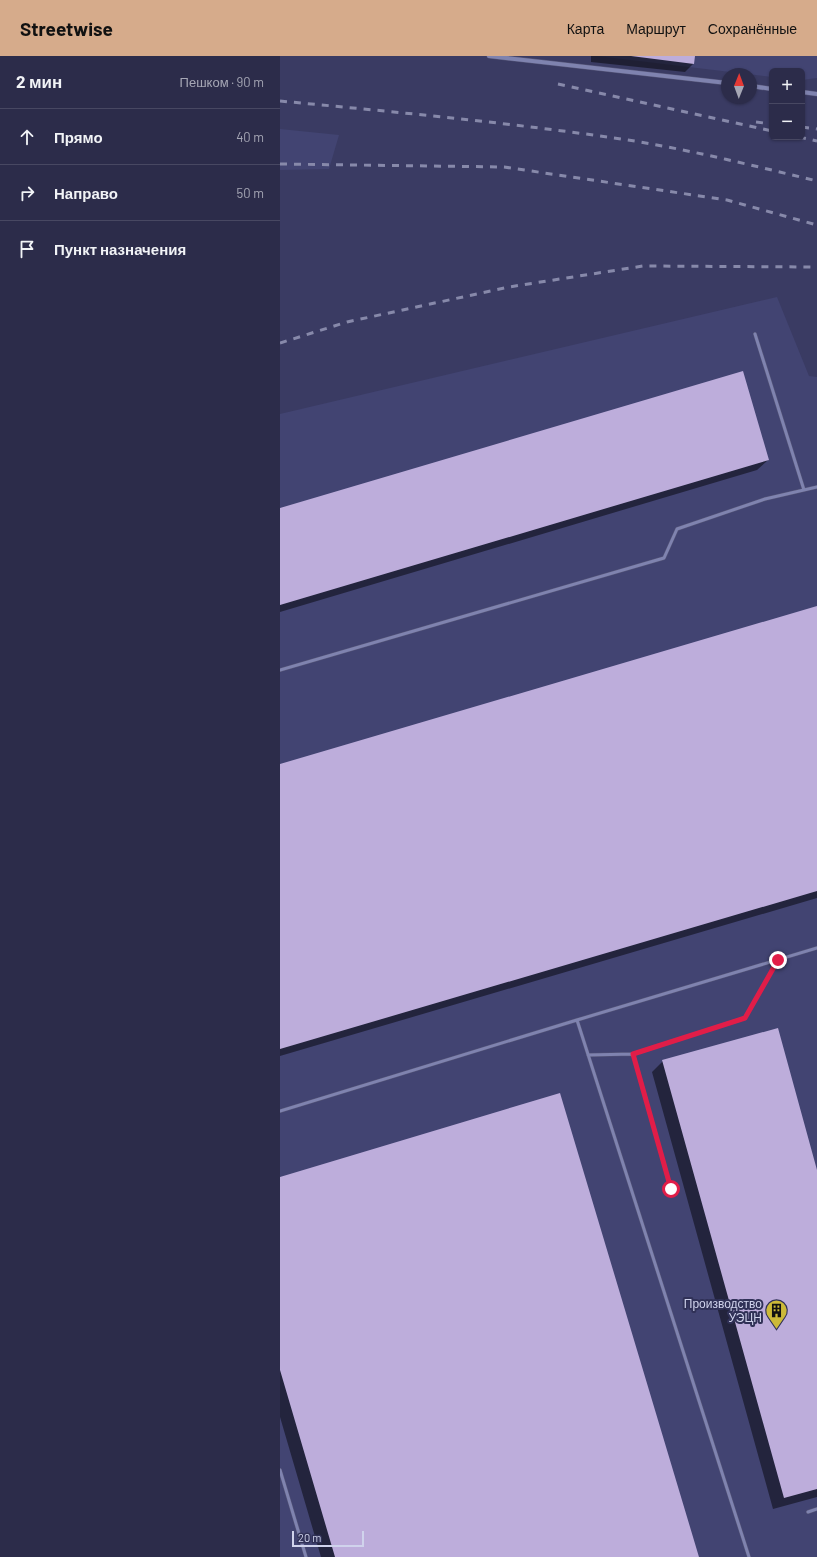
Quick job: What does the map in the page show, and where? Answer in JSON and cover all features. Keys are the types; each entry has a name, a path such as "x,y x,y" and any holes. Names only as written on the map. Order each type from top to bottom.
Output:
{"street":[{"path":"489,56 721,82"},
{"path":"757,87 769,88"},
{"path":"805,92 817,94"}],"lane":[{"path":"755,334 804,490"},
{"path":"280,670 664,558 677,529 765,499 817,487"},
{"path":"280,1111 817,948"},
{"path":"588,1055 633,1054 745,1018 778,960"},
{"path":"577,1020 749,1557"},
{"path":"633,1054 671,1189"},
{"path":"280,1470 306,1557"},
{"path":"808,1512 817,1509"}],"shaded area":[{"path":"597,56 817,56 817,78 805,80 805,68 769,68 769,77 757,75 757,68 721,68 721,71"},
{"path":"280,129 339,135 329,169 280,170"},
{"path":"777,297 809,376 817,377 817,1557 280,1557 280,414"}],"building":[{"path":"631,56 695,56 694,64"},
{"path":"743,371 769,460 280,605 280,508"},
{"path":"817,606 817,891 280,1049 280,764"},
{"name":"Производство УЭЦН","path":"778,1028 817,1170 817,1489 784,1498 662,1060"},
{"path":"560,1093 699,1557 335,1557 280,1370 280,1177"}],"railway":[{"path":"558,84 769,130"},
{"path":"280,101 498,123 628,140 699,153 817,181"},
{"path":"756,122 769,124"},
{"path":"805,127 817,129"},
{"path":"805,138 817,141"},
{"path":"280,164 504,167 727,200 817,225"},
{"path":"280,343 347,322 509,287 643,266 817,267"}],"place":[{"name":"Производство УЭЦН","path":"777,1330"}],"route":[{"path":"671,1189 633,1054 745,1018 778,960"}]}
